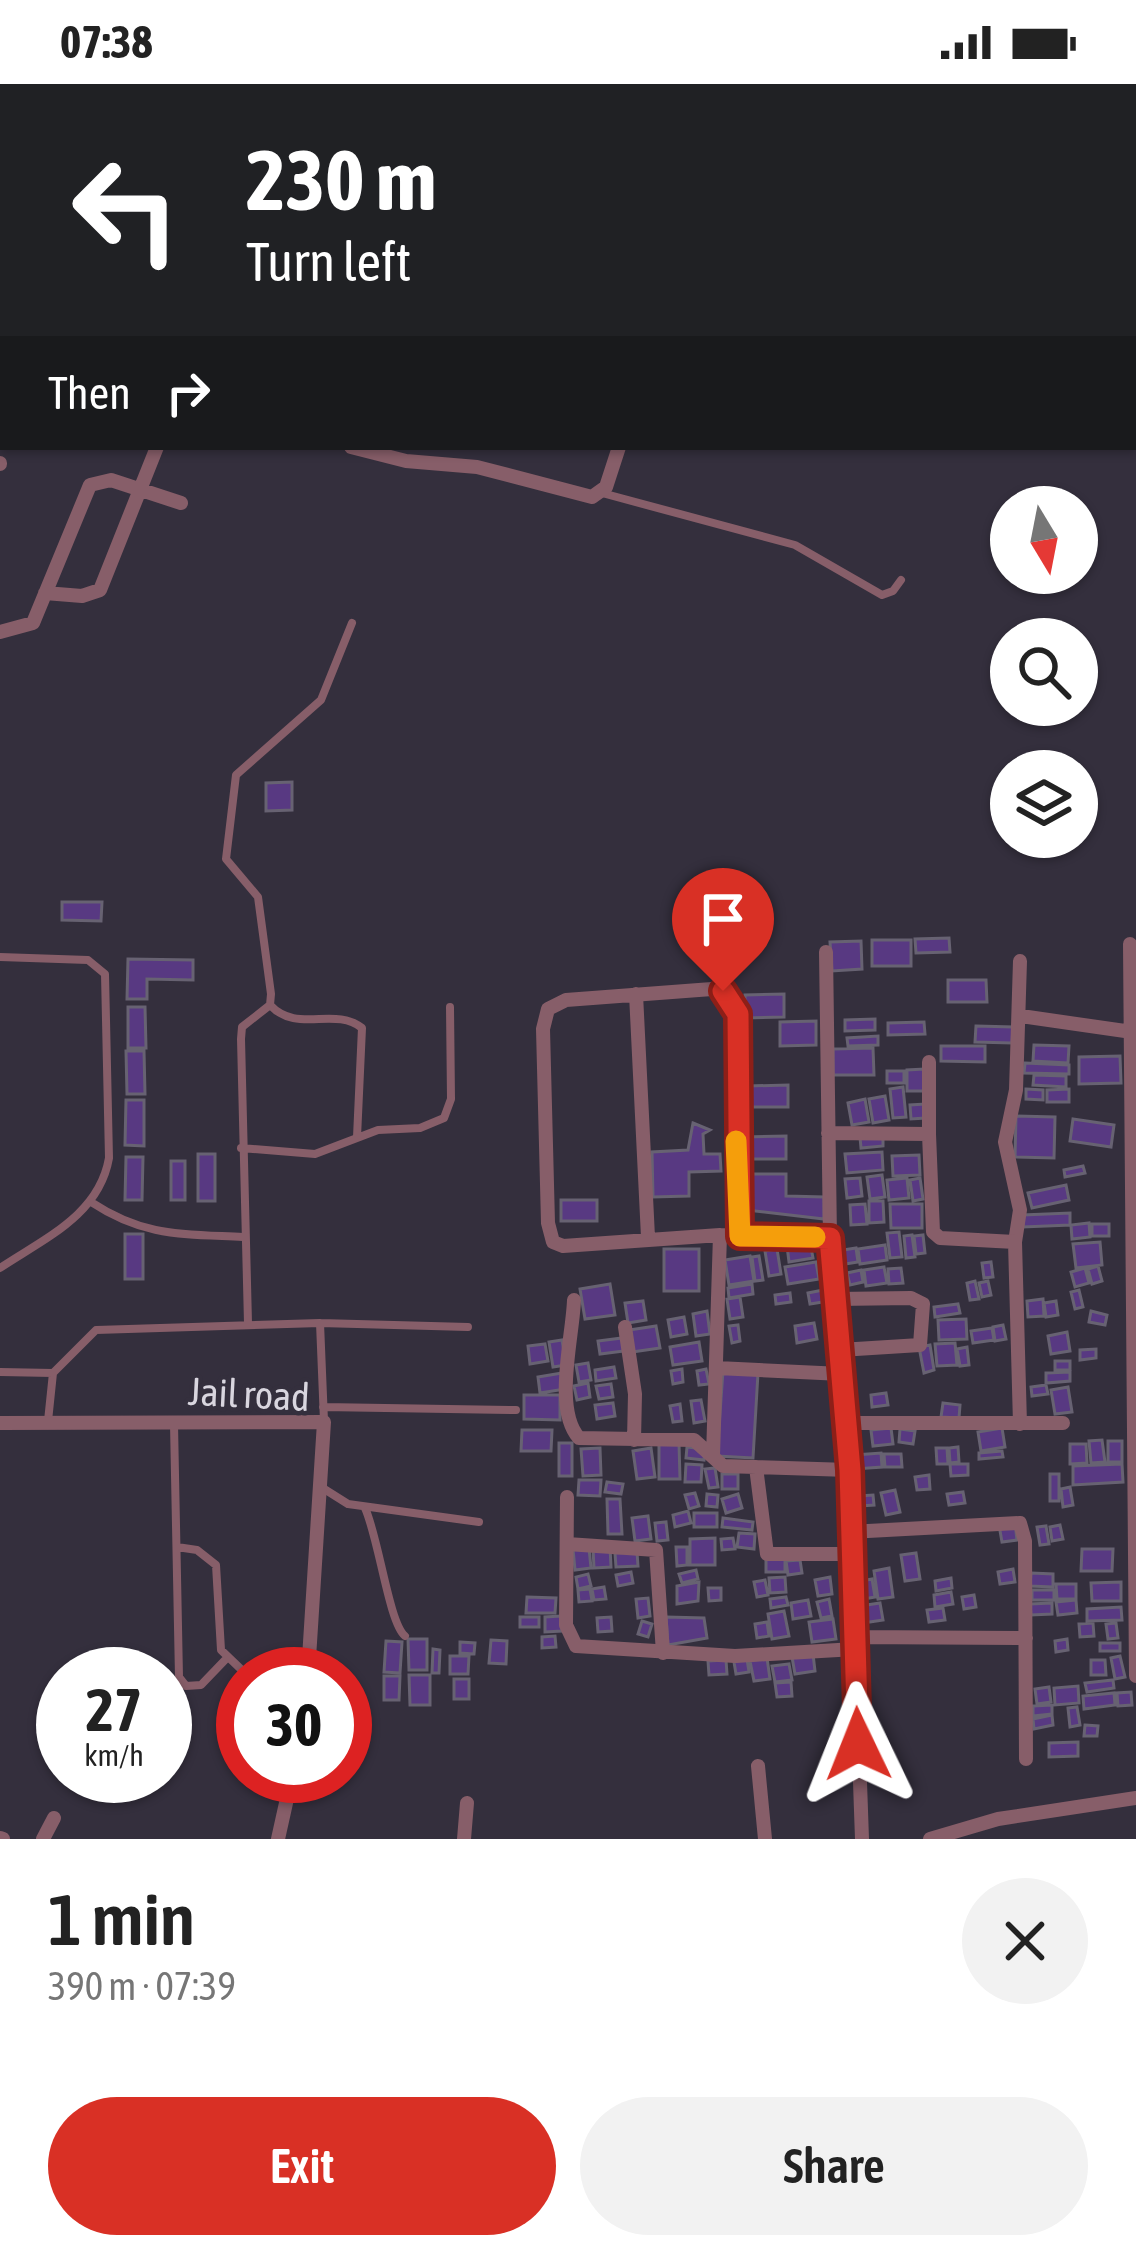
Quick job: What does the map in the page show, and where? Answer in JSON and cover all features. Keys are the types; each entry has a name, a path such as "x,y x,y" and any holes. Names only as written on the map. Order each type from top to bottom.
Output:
{"street":[{"path":"45,593 82,596 100,590 156,450"},
{"path":"363,450 406,461 478,466 584,497 602,493 619,450"},
{"path":"0,632 23,630 33,623 90,485 110,480 182,503"},
{"path":"1130,944 1136,1676"},
{"path":"826,952 830,1238 850,1470 862,1839"},
{"path":"1020,962 1021,1016 1005,1142 1018,1186 1020,1424"},
{"path":"740,1236 736,1004 712,989 566,1000 548,1009 543,1029 548,1223 554,1242 563,1246 719,1235 740,1236 830,1238"},
{"path":"636,994 648,1238"},
{"path":"1021,1016 1132,1032"},
{"path":"929,1062 933,1232 940,1238 1015,1242"},
{"path":"828,1132 928,1134"},
{"path":"713,1456 719,1235"},
{"path":"836,1299 917,1298 923,1304 920,1345 840,1350"},
{"path":"574,1300 572,1429 586,1440 694,1439 723,1466 850,1470"},
{"path":"625,1328 635,1394 634,1440"},
{"path":"717,1368 842,1374"},
{"name":"Jail road","path":"0,1423 324,1415 310,1647"},
{"path":"846,1423 1064,1423"},
{"path":"756,1467 767,1554 850,1554"},
{"path":"567,1497 566,1625 576,1646 735,1656 855,1643 1026,1638"},
{"path":"850,1532 1020,1522 1026,1759"},
{"path":"567,1544 656,1550 663,1653"},
{"path":"758,1766 765,1839"},
{"path":"930,1839 998,1819 1136,1798"},
{"path":"278,1839 286,1803"},
{"path":"464,1839 467,1803"},
{"path":"43,1839 54,1818"}],"lane":[{"path":"602,493 795,545 882,595 893,591 901,580"},
{"path":"352,622 321,700 253,754 231,787 224,850 258,897 270,1006 286,1019 348,1020 362,1028 357,1138"},
{"path":"0,957 88,960 105,974 109,1158 105,1180 92,1202 0,1268"},
{"path":"248,1323 242,1028 270,1006"},
{"path":"241,1148 314,1154 378,1130 432,1125 443,1118 452,1099 450,1007"},
{"path":"92,1202 122,1223 150,1232 243,1237"},
{"path":"48,1421 53,1373 101,1328 248,1323 468,1327"},
{"path":"320,1323 324,1415 516,1410"},
{"path":"0,1372 53,1373"},
{"path":"174,1422 179,1677 186,1686 201,1685 216,1669"},
{"path":"321,1487 336,1499 364,1508 479,1522"},
{"path":"364,1508 381,1548 394,1624 405,1636"},
{"path":"176,1547 197,1550 216,1565 224,1647"}],"building":[{"path":"292,782 292,810 266,811 266,783"},
{"path":"62,902 102,902 101,921 62,920"},
{"path":"949,938 950,952 916,953 915,939"},
{"path":"872,940 911,940 911,966 872,966"},
{"path":"861,941 862,969 832,971 830,942"},
{"path":"128,959 193,960 193,980 147,979 147,999 127,999"},
{"path":"948,980 986,980 987,1002 948,1002"},
{"path":"784,994 784,1017 745,1018 745,995"},
{"path":"128,1007 145,1007 146,1048 128,1048"},
{"path":"875,1019 875,1030 845,1031 845,1020"},
{"path":"816,1021 816,1045 780,1046 780,1022"},
{"path":"924,1022 925,1034 888,1035 888,1023"},
{"path":"976,1026 1013,1027 1012,1043 975,1042"},
{"path":"878,1036 878,1045 848,1046 847,1038"},
{"path":"1034,1045 1069,1046 1068,1063 1033,1061"},
{"path":"941,1046 985,1046 985,1062 941,1061"},
{"path":"873,1048 874,1075 833,1075 833,1049"},
{"path":"126,1051 144,1051 145,1094 127,1094"},
{"path":"1120,1056 1121,1083 1079,1084 1079,1057"},
{"path":"1025,1063 1069,1065 1069,1074 1024,1073"},
{"path":"924,1069 925,1091 907,1091 907,1070"},
{"path":"887,1071 904,1071 904,1083 887,1083"},
{"path":"1034,1075 1066,1076 1066,1087 1033,1085"},
{"path":"788,1085 788,1107 748,1107 748,1086"},
{"path":"903,1087 906,1117 893,1118 890,1089"},
{"path":"1026,1089 1043,1090 1043,1100 1026,1099"},
{"path":"1069,1089 1069,1102 1047,1102 1047,1090"},
{"path":"885,1096 889,1120 873,1123 869,1099"},
{"path":"865,1099 869,1122 852,1125 848,1103"},
{"path":"126,1100 144,1100 144,1146 125,1145"},
{"path":"925,1104 925,1118 911,1119 910,1105"},
{"path":"1016,1116 1055,1117 1054,1158 1015,1157"},
{"path":"1073,1119 1114,1125 1111,1147 1070,1141"},
{"path":"693,1123 710,1130 703,1134 704,1154 720,1154 721,1171 689,1172 689,1196 653,1197 652,1152 688,1150"},
{"path":"883,1135 883,1146 861,1148 860,1137"},
{"path":"786,1136 786,1159 745,1159 745,1137"},
{"path":"882,1152 883,1170 847,1173 845,1154"},
{"path":"198,1154 215,1154 215,1201 198,1201"},
{"path":"919,1155 920,1175 893,1176 892,1156"},
{"path":"126,1157 143,1157 142,1200 125,1200"},
{"path":"171,1161 185,1161 185,1200 171,1200"},
{"path":"1083,1166 1085,1173 1065,1177 1064,1170"},
{"path":"746,1174 786,1174 786,1196 824,1197 824,1219 746,1210"},
{"path":"882,1175 885,1197 870,1199 867,1177"},
{"path":"860,1178 862,1196 847,1198 845,1179"},
{"path":"907,1178 909,1198 889,1200 887,1180"},
{"path":"920,1178 923,1199 913,1201 910,1180"},
{"path":"1066,1185 1069,1200 1032,1208 1028,1193"},
{"path":"561,1200 597,1200 597,1221 561,1221"},
{"path":"869,1201 883,1201 884,1222 869,1223"},
{"path":"865,1204 867,1224 851,1225 850,1205"},
{"path":"890,1204 922,1204 922,1228 891,1228"},
{"path":"1070,1213 1070,1225 1023,1227 1023,1215"},
{"path":"1089,1223 1090,1237 1072,1239 1071,1225"},
{"path":"1092,1224 1109,1224 1109,1236 1092,1236"},
{"path":"899,1232 902,1257 890,1258 887,1233"},
{"path":"125,1234 143,1234 143,1279 125,1279"},
{"path":"912,1235 915,1257 906,1258 904,1236"},
{"path":"923,1235 925,1253 916,1254 914,1236"},
{"path":"810,1242 813,1258 789,1262 787,1246"},
{"path":"1100,1242 1102,1265 1076,1268 1073,1244"},
{"path":"885,1245 887,1260 860,1264 858,1249"},
{"path":"856,1248 858,1262 845,1264 843,1250"},
{"path":"664,1249 699,1249 699,1291 664,1291"},
{"path":"777,1249 781,1274 769,1276 765,1251"},
{"path":"750,1256 754,1281 729,1285 725,1260"},
{"path":"759,1256 763,1280 755,1281 752,1257"},
{"path":"816,1262 819,1279 788,1284 785,1267"},
{"path":"991,1262 993,1277 984,1278 982,1263"},
{"path":"1098,1266 1102,1281 1092,1284 1088,1269"},
{"path":"884,1267 887,1283 866,1286 864,1270"},
{"path":"901,1268 903,1283 889,1284 888,1269"},
{"path":"1085,1268 1089,1283 1075,1287 1071,1272"},
{"path":"861,1270 863,1282 850,1285 847,1273"},
{"path":"975,1281 979,1299 970,1300 967,1283"},
{"path":"988,1281 991,1295 982,1297 979,1283"},
{"path":"610,1284 615,1315 585,1319 580,1289"},
{"path":"752,1284 753,1294 729,1298 728,1288"},
{"path":"828,1289 829,1301 810,1304 808,1293"},
{"path":"1079,1290 1083,1307 1075,1309 1071,1292"},
{"path":"790,1293 791,1302 776,1304 775,1295"},
{"path":"740,1297 743,1317 730,1319 727,1299"},
{"path":"1043,1299 1044,1316 1028,1317 1027,1301"},
{"path":"643,1301 646,1320 628,1323 625,1303"},
{"path":"1056,1301 1058,1315 1046,1317 1044,1303"},
{"path":"958,1304 960,1313 935,1317 934,1307"},
{"path":"707,1311 710,1334 696,1336 693,1314"},
{"path":"1091,1311 1107,1315 1105,1325 1089,1322"},
{"path":"684,1317 687,1334 671,1337 668,1320"},
{"path":"966,1319 967,1339 939,1340 938,1320"},
{"path":"814,1323 817,1339 797,1343 795,1326"},
{"path":"738,1325 740,1341 732,1343 729,1326"},
{"path":"1003,1325 1006,1339 995,1341 993,1327"},
{"path":"656,1326 660,1348 632,1352 629,1330"},
{"path":"992,1328 994,1340 973,1343 971,1331"},
{"path":"1067,1332 1070,1351 1051,1354 1048,1336"},
{"path":"622,1338 624,1351 600,1354 598,1341"},
{"path":"562,1340 566,1365 553,1367 549,1342"},
{"path":"699,1342 702,1361 673,1365 670,1347"},
{"path":"955,1343 957,1365 937,1366 935,1344"},
{"path":"545,1344 548,1361 530,1364 528,1346"},
{"path":"930,1345 934,1370 924,1373 919,1347"},
{"path":"967,1347 969,1365 960,1366 957,1349"},
{"path":"1096,1349 1096,1358 1080,1360 1080,1350"},
{"path":"1055,1361 1070,1361 1070,1370 1055,1370"},
{"path":"588,1363 591,1380 579,1382 576,1365"},
{"path":"614,1367 616,1378 596,1381 595,1370"},
{"path":"682,1369 683,1382 673,1384 671,1371"},
{"path":"706,1369 709,1384 699,1385 697,1371"},
{"path":"723,1371 758,1373 753,1458 717,1456"},
{"path":"1070,1372 1070,1381 1046,1383 1046,1373"},
{"path":"562,1373 565,1389 540,1393 538,1377"},
{"path":"588,1383 590,1397 577,1400 574,1386"},
{"path":"611,1384 613,1397 599,1399 596,1386"},
{"path":"1046,1385 1048,1394 1032,1396 1031,1387"},
{"path":"1068,1387 1072,1412 1055,1414 1051,1390"},
{"path":"886,1393 888,1405 872,1407 871,1395"},
{"path":"524,1395 560,1395 560,1420 524,1419"},
{"path":"701,1400 705,1421 694,1423 691,1401"},
{"path":"613,1403 615,1416 597,1419 595,1405"},
{"path":"943,1403 960,1405 959,1418 941,1417"},
{"path":"680,1404 682,1421 673,1422 670,1406"},
{"path":"891,1428 893,1444 873,1446 871,1430"},
{"path":"1002,1428 1005,1447 981,1451 978,1432"},
{"path":"900,1429 915,1431 913,1444 899,1442"},
{"path":"522,1430 552,1430 551,1451 521,1451"},
{"path":"1102,1440 1105,1462 1091,1463 1089,1441"},
{"path":"1108,1441 1122,1441 1122,1462 1108,1462"},
{"path":"559,1443 572,1443 572,1476 559,1476"},
{"path":"679,1443 680,1479 659,1479 659,1444"},
{"path":"1070,1444 1086,1444 1087,1463 1070,1464"},
{"path":"687,1447 705,1449 704,1460 686,1458"},
{"path":"958,1447 959,1462 950,1463 949,1448"},
{"path":"600,1448 601,1475 583,1476 581,1449"},
{"path":"651,1448 655,1477 637,1479 633,1451"},
{"path":"936,1448 947,1448 948,1464 937,1464"},
{"path":"1002,1451 1003,1457 979,1459 979,1453"},
{"path":"881,1453 882,1467 855,1469 855,1455"},
{"path":"884,1454 901,1454 902,1467 885,1467"},
{"path":"686,1464 702,1465 701,1482 685,1482"},
{"path":"950,1464 968,1464 968,1475 951,1476"},
{"path":"1122,1464 1123,1482 1073,1485 1073,1466"},
{"path":"715,1468 718,1487 709,1488 705,1469"},
{"path":"722,1474 738,1474 738,1489 722,1489"},
{"path":"1050,1474 1059,1474 1059,1501 1050,1501"},
{"path":"929,1475 930,1489 917,1490 915,1477"},
{"path":"579,1480 601,1480 600,1496 578,1495"},
{"path":"607,1482 623,1484 621,1494 605,1492"},
{"path":"1070,1487 1073,1505 1063,1507 1061,1489"},
{"path":"895,1490 900,1512 886,1515 881,1493"},
{"path":"963,1492 965,1503 949,1505 947,1494"},
{"path":"695,1493 699,1506 689,1509 685,1495"},
{"path":"707,1494 718,1495 717,1507 706,1506"},
{"path":"738,1494 742,1508 726,1513 722,1499"},
{"path":"873,1495 874,1505 860,1506 859,1496"},
{"path":"607,1499 620,1499 622,1534 608,1534"},
{"path":"688,1511 691,1523 675,1527 673,1515"},
{"path":"694,1513 717,1513 717,1527 694,1527"},
{"path":"648,1516 651,1539 635,1541 632,1518"},
{"path":"723,1518 753,1522 752,1530 722,1527"},
{"path":"666,1522 668,1540 657,1541 655,1523"},
{"path":"1015,1523 1017,1540 1002,1542 999,1525"},
{"path":"1060,1525 1063,1539 1052,1541 1050,1527"},
{"path":"1046,1526 1049,1544 1040,1545 1037,1527"},
{"path":"739,1533 755,1534 754,1549 737,1547"},
{"path":"715,1538 715,1565 690,1565 690,1539"},
{"path":"733,1538 735,1549 722,1550 721,1539"},
{"path":"610,1547 611,1567 594,1568 593,1548"},
{"path":"676,1547 687,1547 687,1565 677,1566"},
{"path":"589,1548 591,1568 575,1570 573,1549"},
{"path":"1082,1549 1113,1549 1112,1571 1081,1571"},
{"path":"637,1552 638,1566 616,1567 615,1553"},
{"path":"916,1553 920,1579 905,1581 901,1555"},
{"path":"785,1558 785,1572 766,1572 766,1559"},
{"path":"800,1560 802,1573 788,1575 786,1561"},
{"path":"889,1568 893,1597 878,1599 874,1571"},
{"path":"1013,1569 1015,1582 1000,1584 998,1572"},
{"path":"696,1570 698,1579 682,1583 679,1574"},
{"path":"631,1572 633,1583 618,1586 616,1575"},
{"path":"1031,1573 1053,1574 1053,1587 1030,1586"},
{"path":"588,1574 591,1586 578,1589 576,1577"},
{"path":"785,1577 786,1592 770,1593 769,1578"},
{"path":"830,1577 832,1594 818,1596 815,1580"},
{"path":"951,1578 952,1588 936,1591 935,1581"},
{"path":"872,1579 875,1597 858,1600 855,1582"},
{"path":"765,1580 768,1595 757,1597 754,1582"},
{"path":"699,1582 698,1601 677,1604 677,1586"},
{"path":"1121,1582 1121,1601 1092,1601 1091,1583"},
{"path":"1056,1584 1076,1584 1076,1599 1057,1599"},
{"path":"604,1587 606,1599 594,1600 592,1589"},
{"path":"708,1588 721,1588 721,1600 709,1601"},
{"path":"590,1589 592,1601 579,1602 578,1590"},
{"path":"1032,1590 1054,1590 1054,1600 1032,1600"},
{"path":"951,1592 953,1604 935,1607 934,1595"},
{"path":"974,1595 976,1607 964,1609 962,1597"},
{"path":"527,1597 556,1598 555,1613 526,1613"},
{"path":"786,1597 788,1605 771,1608 770,1599"},
{"path":"648,1598 650,1616 638,1618 636,1599"},
{"path":"829,1599 832,1616 821,1618 817,1602"},
{"path":"808,1600 811,1616 793,1619 791,1603"},
{"path":"1076,1600 1077,1613 1058,1615 1056,1602"},
{"path":"880,1603 883,1620 863,1623 860,1606"},
{"path":"1052,1603 1052,1614 1031,1615 1030,1604"},
{"path":"1121,1607 1122,1620 1087,1621 1087,1609"},
{"path":"943,1608 945,1620 929,1622 927,1610"},
{"path":"784,1611 789,1636 772,1639 768,1614"},
{"path":"561,1616 562,1631 545,1632 545,1617"},
{"path":"520,1617 539,1617 539,1627 520,1627"},
{"path":"611,1617 612,1631 598,1632 597,1618"},
{"path":"666,1617 704,1618 707,1638 668,1645"},
{"path":"833,1619 836,1639 812,1642 809,1622"},
{"path":"642,1621 652,1624 648,1637 638,1634"},
{"path":"767,1622 769,1636 757,1638 755,1624"},
{"path":"1093,1623 1094,1636 1080,1637 1079,1624"},
{"path":"1116,1623 1118,1638 1108,1639 1106,1624"},
{"path":"555,1636 556,1647 542,1648 542,1637"},
{"path":"408,1639 427,1639 427,1670 409,1670"},
{"path":"1067,1639 1068,1650 1056,1652 1055,1641"},
{"path":"491,1640 507,1641 506,1664 489,1663"},
{"path":"386,1641 402,1642 400,1673 384,1672"},
{"path":"460,1642 475,1643 474,1654 460,1653"},
{"path":"1100,1643 1120,1643 1120,1651 1100,1651"},
{"path":"433,1649 440,1650 439,1673 432,1673"},
{"path":"813,1654 815,1671 795,1674 792,1657"},
{"path":"450,1656 469,1656 468,1674 450,1674"},
{"path":"1120,1656 1125,1677 1115,1679 1111,1658"},
{"path":"767,1658 770,1679 754,1681 750,1661"},
{"path":"747,1659 749,1672 736,1674 734,1662"},
{"path":"726,1660 727,1674 709,1675 708,1661"},
{"path":"1091,1660 1105,1660 1106,1675 1091,1675"},
{"path":"789,1664 792,1680 775,1682 772,1666"},
{"path":"409,1675 430,1675 430,1705 410,1705"},
{"path":"384,1676 400,1676 399,1700 384,1700"},
{"path":"454,1679 469,1679 469,1699 454,1699"},
{"path":"1113,1680 1114,1688 1087,1692 1085,1683"},
{"path":"791,1682 792,1696 777,1697 775,1683"},
{"path":"1078,1686 1079,1703 1055,1705 1054,1688"},
{"path":"1049,1687 1051,1702 1037,1704 1035,1689"},
{"path":"1131,1692 1132,1705 1118,1706 1117,1693"},
{"path":"1114,1693 1115,1705 1084,1709 1083,1696"},
{"path":"1052,1705 1052,1714 1033,1716 1033,1706"},
{"path":"1077,1707 1080,1725 1070,1727 1068,1708"},
{"path":"1052,1715 1053,1725 1034,1729 1033,1719"},
{"path":"1085,1725 1098,1726 1097,1736 1084,1736"},
{"path":"1078,1742 1078,1756 1049,1757 1049,1743"}],"slow traffic":[{"path":"736,1141 740,1236 815,1237"}],"route":[{"path":"723,991 736,1004 738,1014 740,1236 830,1238 850,1470 858,1744"}]}
